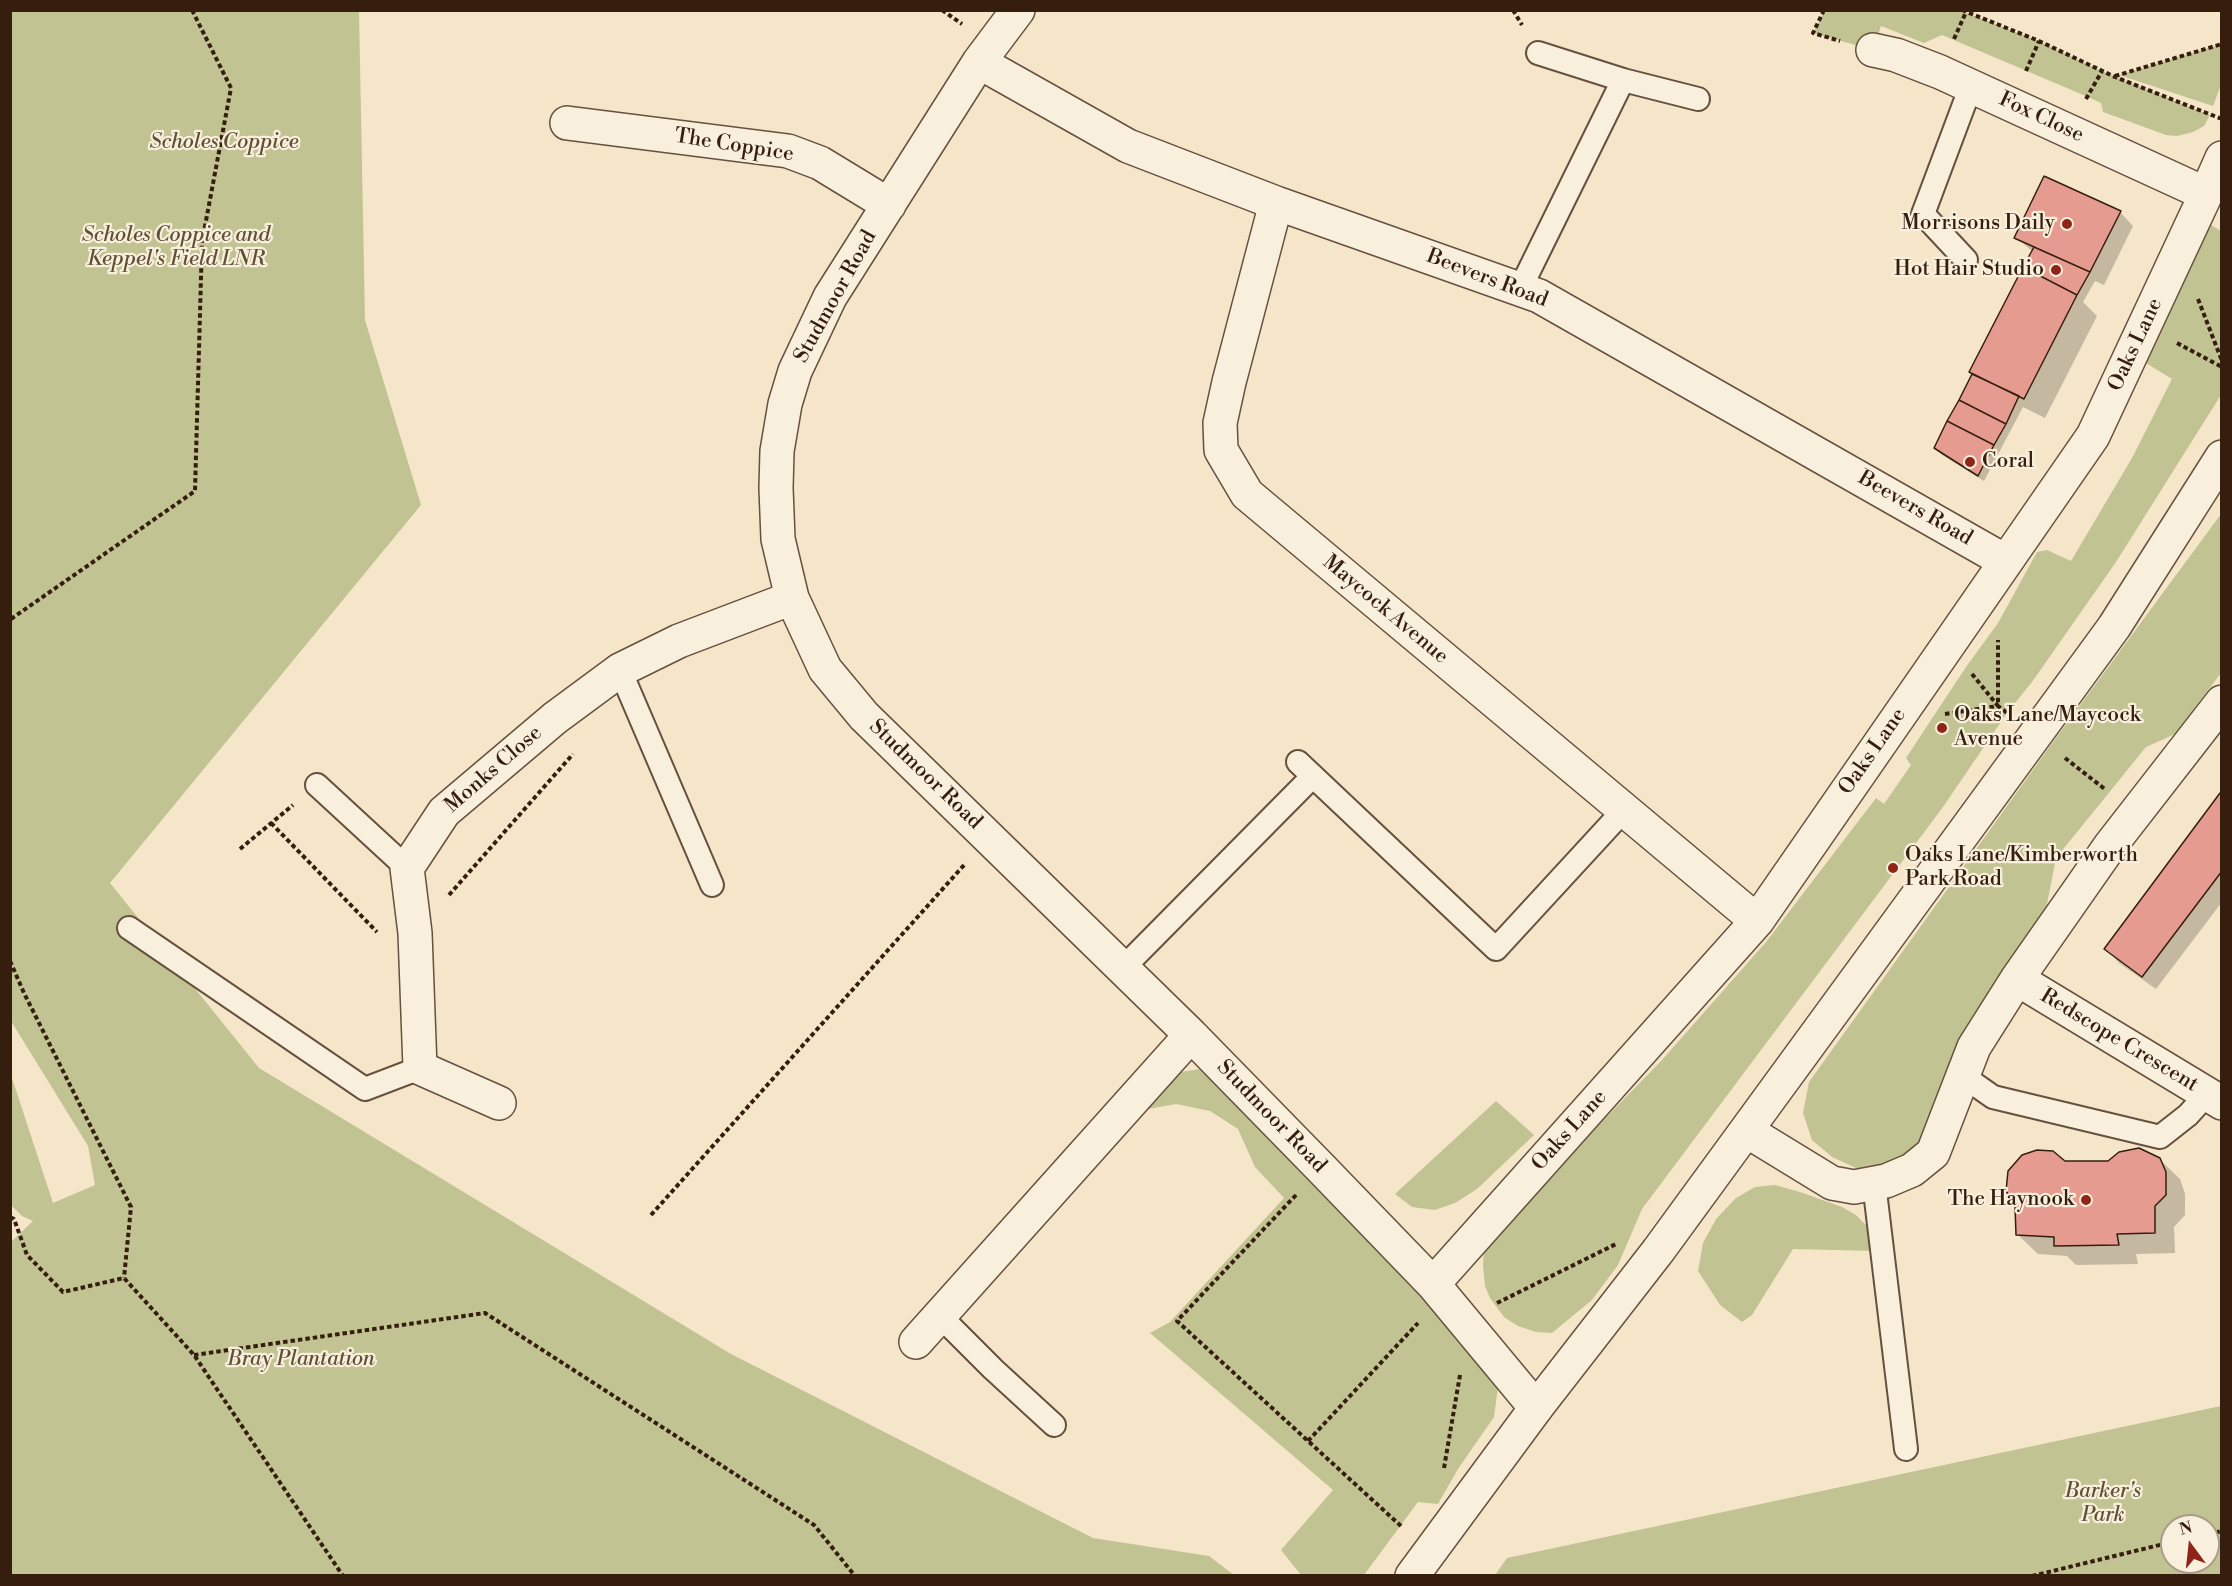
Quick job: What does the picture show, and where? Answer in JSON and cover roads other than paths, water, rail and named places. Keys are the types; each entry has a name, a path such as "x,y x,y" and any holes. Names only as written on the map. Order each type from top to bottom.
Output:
{"street":[{"name":"Studmoor Road","path":"1018,10 980,62 830,297 795,370 785,404 777,451 776,488 778,539 792,598 825,669 864,716 1191,1035 1321,1168 1438,1290 1536,1408"},
{"name":"Fox Close","path":"1873,50 1896,55 1971,86 2206,194"},
{"name":"Beevers Road","path":"980,62 1128,146 1276,203 1539,296 2006,561"},
{"name":"The Coppice","path":"567,123 788,151 820,163 889,205"},
{"name":"Oaks Lane","path":"1438,1290 1757,921 2092,436 2222,158"},
{"name":"Maycock Avenue","path":"1276,203 1220,423 1221,450 1246,494 1757,921"},
{"path":"1421,1564 1536,1408 1658,1251 2036,735 2114,627 2222,457"},
{"name":"Monks Close","path":"407,868 444,812 555,718 620,670 679,641 792,598"},
{"path":"1747,1131 1832,1182 1854,1186 1886,1181 1912,1170 1933,1153 1974,1047 2017,979 2136,812 2222,702"},
{"path":"407,868 415,933 420,1068 499,1103"},
{"name":"Redscope Crescent","path":"2017,979 2214,1099"},
{"path":"916,1342 1191,1035"}],"lane":[{"path":"1538,52 1623,80 1698,99"},
{"path":"1520,289 1623,80"},
{"path":"1966,260 1923,214 1971,86"},
{"path":"620,670 712,885"},
{"path":"1123,968 1306,769 1496,949 1624,810"},
{"path":"317,785 407,868"},
{"path":"129,928 365,1089 420,1068"},
{"path":"1963,1076 1993,1097 2160,1137 2188,1115 2214,1099"},
{"path":"1874,1183 1906,1449"},
{"path":"939,1315 1054,1425"}],"place":[{"name":"Morrisons Daily","path":"2067,224"},
{"name":"Hot Hair Studio","path":"2056,270"},
{"name":"Coral","path":"1970,462"},
{"name":"Oaks Lane/Maycock Avenue","path":"1942,728"},
{"name":"Oaks Lane/Kimberworth Park Road","path":"1893,868"},
{"name":"The Haynook","path":"2086,1200"}],"park label":[{"name":"Scholes Coppice","path":"224,143"},
{"name":"Scholes Coppice and Keppel's Field LNR","path":"176,248"},
{"name":"Bray Plantation","path":"301,1360"},
{"name":"Barker's Park","path":"2103,1504"}]}
